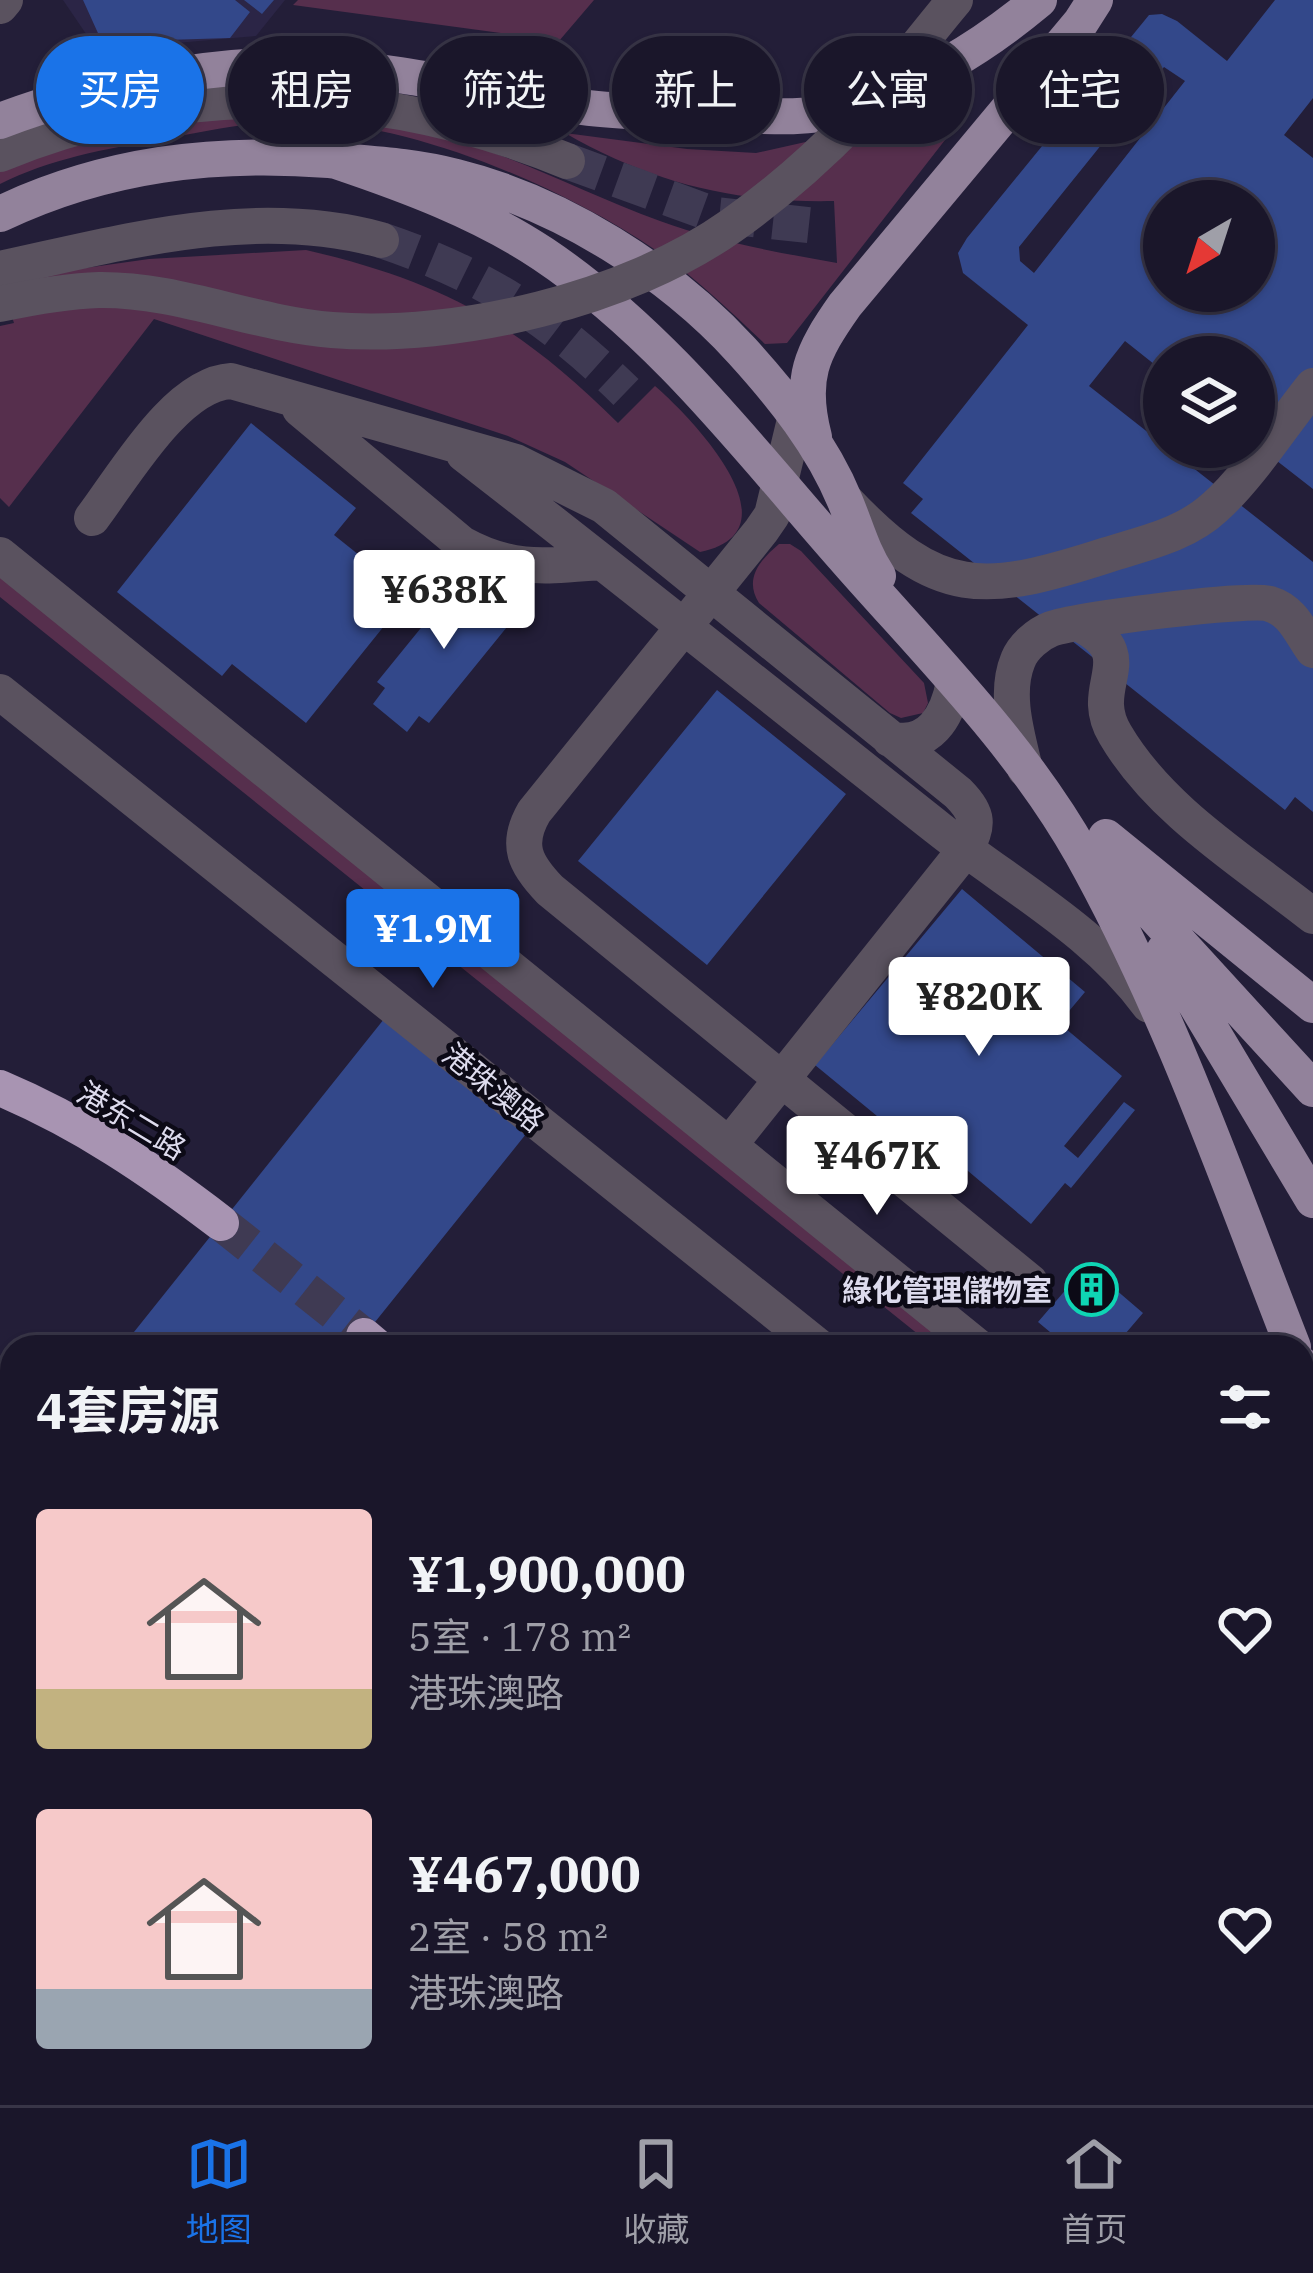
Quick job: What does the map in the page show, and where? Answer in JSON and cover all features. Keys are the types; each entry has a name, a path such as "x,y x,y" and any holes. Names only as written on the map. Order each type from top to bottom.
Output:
{"highway":[{"name":"港东二路","path":"0,1088 97,1137 221,1222"}],"main road":[{"path":"0,121 102,91 278,66 368,70 594,108 776,116 839,110 949,66 990,41 1039,0"},
{"path":"817,446 806,388 822,338 844,305 1082,22 1095,0"},
{"path":"0,214 77,182 136,167 262,155 397,166 456,177 515,196 574,223 644,267 708,319 794,415 817,446 845,500 867,560 942,669"},
{"path":"336,161 443,201 542,254 644,336 942,669 1118,878 1313,1089"},
{"path":"1035,783 1313,1005"},
{"path":"1035,783 1109,906 1178,1055 1293,1335"},
{"path":"1118,878 1313,1200"},
{"path":"1222,990 1313,1054"}],"street":[{"path":"0,304 100,290 334,330 434,328 567,302 694,248 741,218 858,117 955,0"},
{"path":"0,154 99,121 170,108 237,100 309,100 370,104 460,124 566,161"},
{"path":"0,269 209,227 294,225 340,229 381,240"},
{"path":"811,365 794,415 772,514 534,812 522,848 530,870 550,890 1030,1282"},
{"path":"92,518 176,409 214,382 231,380 515,462 604,506 970,806 977,829 965,850 730,1144"},
{"path":"845,500 894,549 939,574 996,584 1033,579 1168,535 1199,519 1216,507 1313,386"},
{"path":"286,397 462,544 492,560 530,567 602,562"},
{"path":"454,447 965,850 1095,944 1126,973 1178,1055"},
{"path":"0,555 963,1335"},
{"path":"1035,783 1012,697 1018,657 1046,631 1257,602 1286,612 1313,650"},
{"path":"1078,623 1108,644 1113,656 1106,686 1110,727 1148,781 1313,916"},
{"path":"890,739 916,740 934,728 948,706 942,669"},
{"name":"港珠澳路","path":"0,692 804,1335"}],"shaded area":[{"path":"63,0 285,0 256,36 204,41 204,36 87,36"},
{"path":"298,0 594,0 563,36 522,36 293,5"},
{"path":"228,119 228,128 204,132 204,121"},
{"path":"398,127 420,132 420,141 396,135"},
{"path":"588,136 612,139 612,144 756,153 804,142 942,144 787,343 765,344 669,259 576,203 429,144 468,144 660,221 837,263 834,201 728,194 662,177 586,144"},
{"path":"78,144 135,144 78,156 0,184 0,171"},
{"path":"306,250 399,277 476,311 546,359 618,423 655,386 712,446 729,472 740,498 741,521 729,540 700,552 565,462 508,436 154,319 9,507 0,498 0,326 14,323 0,280 149,259"},
{"path":"779,544 801,551 924,683 928,703 923,713 901,718 890,713 759,603 753,578"},
{"path":"0,565 954,1335 919,1335 0,597"}],"building":[{"path":"83,0 235,0 250,12 228,38 99,36"},
{"path":"244,0 274,0 262,14"},
{"path":"1275,0 1313,0 1313,98 1284,135 1313,158 1313,489 1275,459 1275,336 1143,336 1143,355 1125,341 1089,386 1143,428 1143,468 1193,468 1313,562 1313,812 1295,797 1285,810 911,513 923,499 903,483 1028,325 963,273 958,253 1044,144 1102,144 1019,247 1020,261 1034,273 1135,144 1164,144 1164,108 1185,81 1164,67 1164,36 1132,36 1149,15 1162,14 1227,61"},
{"path":"251,423 356,508 334,535 409,595 306,723 232,664 222,676 117,592"},
{"path":"468,570 520,611 429,723 419,716 407,732 373,704 385,688 377,682"},
{"path":"717,690 846,794 707,965 578,861"},
{"path":"962,889 1085,992 1059,1023 1122,1076 1064,1146 1078,1158 1124,1102 1135,1110 1071,1188 1065,1183 1031,1224 949,1155 939,1167 815,1065"},
{"path":"388,1014 530,1129 365,1335 132,1335"},
{"name":"綠化管理儲物室","path":"1087,1265 1143,1313 1124,1335 1054,1335 1038,1322"}],"tunnel":[{"path":"567,161 715,215 817,226"},
{"path":"381,240 452,268 513,301 570,342 626,392"},
{"path":"221,1223 363,1335"}],"place":[{"name":"綠化管理儲物室","path":"1091,1289"}]}
